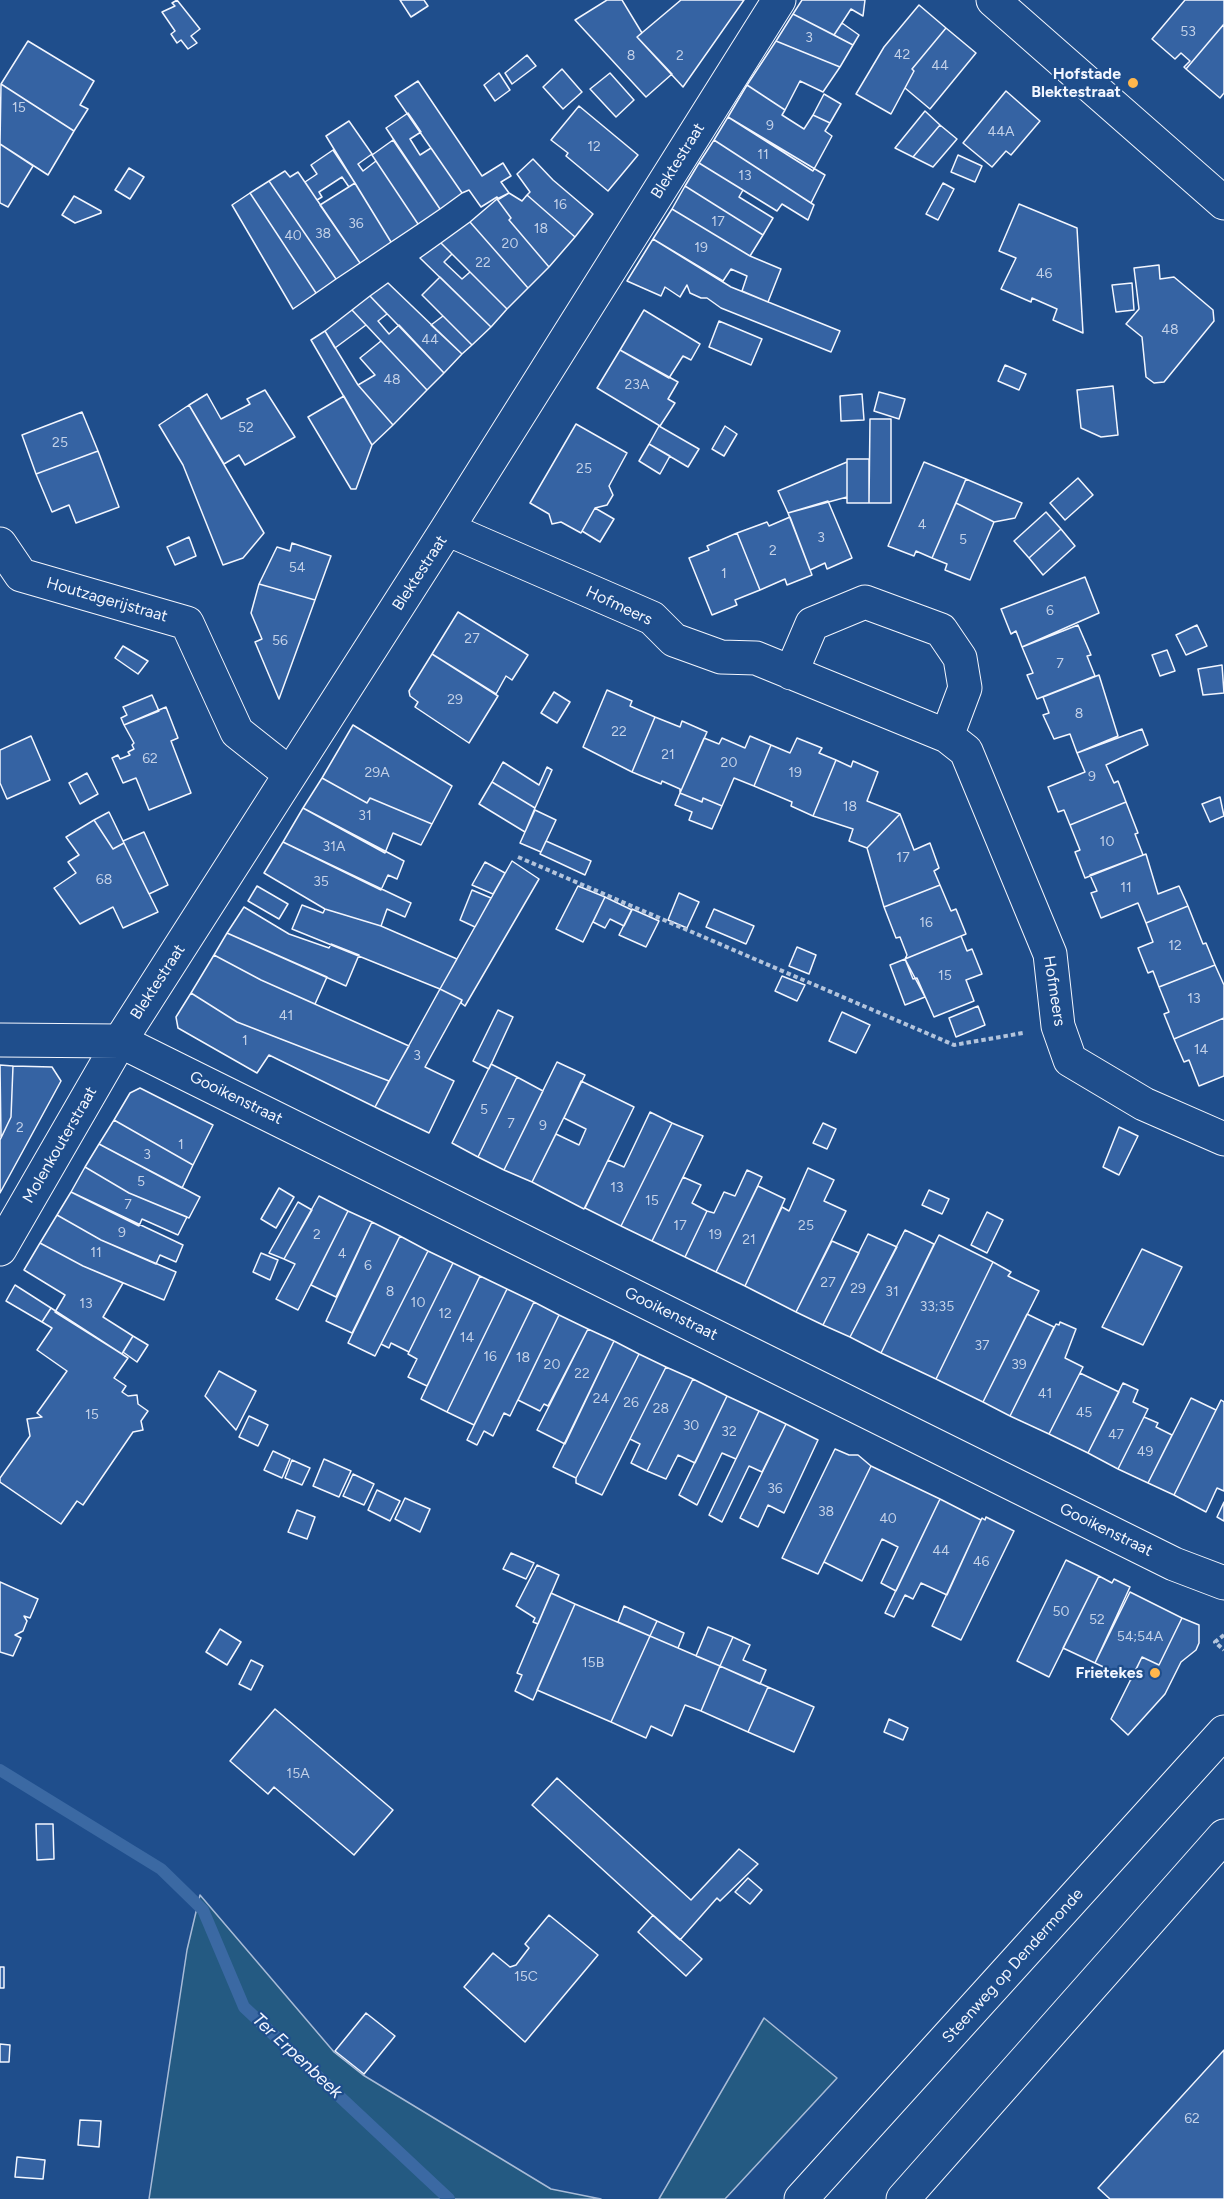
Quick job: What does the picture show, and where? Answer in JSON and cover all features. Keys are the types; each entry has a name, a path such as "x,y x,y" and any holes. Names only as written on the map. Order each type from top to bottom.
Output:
{"street":[{"name":"Blektestraat","path":"120,1041 447,530 779,0"},
{"path":"993,0 1224,203"},
{"name":"Hofmeers","path":"447,530 652,618 674,640 721,657 756,658 947,736 966,751 1050,954 1058,1026 1070,1060 1144,1104 1224,1139"},
{"name":"Houtzagerijstraat","path":"0,544 21,575 187,623 237,732 290,774"},
{"path":"792,673 812,624 865,602 941,630 960,658 965,688 947,736"},
{"path":"0,1040 120,1041"},
{"name":"Molenkouterstraat","path":"0,1248 120,1041"},
{"name":"Gooikenstraat","path":"120,1041 1174,1564 1224,1583"},
{"name":"Steenweg op Dendermonde","path":"801,2199 1224,1732"},
{"path":"903,2199 1224,1836"}],"path":[{"path":"518,857 954,1045 1058,1026"},
{"path":"1224,1635 1215,1642 1224,1650"}],"shaded area":[{"path":"200,1895 334,2052 363,2075 551,2189 601,2199 149,2199 187,1950"},
{"path":"764,2018 837,2078 725,2199 659,2199"}],"building":[{"path":"177,0 200,29 191,36 197,43 188,49 181,40 177,43 171,34 175,31 162,12 175,6 172,3"},
{"path":"400,0 424,0 428,6 411,17"},
{"path":"607,0 622,0 642,33 637,37 672,74 646,97 575,20"},
{"path":"681,0 744,0 683,87 637,37"},
{"path":"802,0 865,0 863,16 851,9 834,35 793,14"},
{"path":"1185,0 1224,0 1224,24 1186,69 1184,67 1190,61 1181,53 1175,59 1152,39"},
{"path":"919,5 946,28 912,69 914,71 891,114 856,94 884,47"},
{"path":"793,14 853,45 840,67 776,41"},
{"path":"842,23 859,35 853,45 834,35"},
{"path":"1224,24 1224,93 1220,98 1186,69"},
{"path":"946,28 976,53 930,109 905,88 914,71 912,69"},
{"path":"28,41 94,81 80,105 88,109 74,131 1,84"},
{"path":"776,41 840,67 823,92 800,81 785,110 747,85"},
{"path":"527,55 536,66 512,84 505,73"},
{"path":"562,69 582,92 563,109 543,87"},
{"path":"499,73 510,90 495,101 484,85"},
{"path":"610,73 634,100 616,117 590,89"},
{"path":"418,81 482,176 503,163 511,176 501,182 509,193 481,207 469,190 462,193 395,96"},
{"path":"1,84 74,131 48,175 0,144"},
{"path":"747,85 785,110 782,115 804,129 813,115 830,123 825,131 832,136 813,171 728,117"},
{"path":"1006,91 1040,121 1011,155 1006,151 992,167 963,143"},
{"path":"824,94 841,104 830,123 813,115"},
{"path":"579,106 638,155 608,191 566,156 568,153 551,140"},
{"path":"925,111 940,125 913,157 895,148"},
{"path":"408,113 421,132 410,139 420,155 431,148 462,193 440,209 386,128"},
{"path":"728,117 825,175 811,203 714,140"},
{"path":"349,121 372,154 358,164 363,171 376,161 418,224 391,242 326,136"},
{"path":"940,125 957,139 933,167 913,157"},
{"path":"393,140 440,209 418,224 372,155"},
{"path":"714,140 814,205 808,220 782,204 777,211 699,163"},
{"path":"0,144 33,166 8,207 0,203"},
{"path":"333,150 355,183 349,187 342,177 319,192 322,197 317,200 305,182 317,174 311,165"},
{"path":"958,155 982,166 975,182 951,172"},
{"path":"533,159 553,180 593,214 575,237 527,195 530,192 517,174"},
{"path":"699,163 743,190 739,197 773,218 763,235 685,186"},
{"path":"129,168 144,177 130,199 115,190"},
{"path":"285,171 290,177 298,172 360,263 336,279 269,181"},
{"path":"269,181 336,279 316,293 250,193"},
{"path":"355,183 391,242 360,263 320,205"},
{"path":"943,183 954,189 938,220 926,214"},
{"path":"685,186 763,235 750,256 672,209"},
{"path":"250,193 316,293 293,309 232,205"},
{"path":"509,193 522,201 527,195 575,237 549,267 509,220 511,218 497,199"},
{"path":"74,196 101,213 75,223 62,215"},
{"path":"497,199 511,218 509,220 549,267 528,288 470,222"},
{"path":"1019,204 1077,228 1083,333 1053,320 1057,309 1032,298 1031,302 1001,289 1016,258 999,251"},
{"path":"672,209 750,256 781,269 768,302 742,291 747,276 731,269 723,281 653,239"},
{"path":"470,222 528,288 507,309 441,243"},
{"path":"653,239 731,287 840,331 831,352 721,308 707,298 690,293 687,285 680,297 665,287 661,296 627,281"},
{"path":"441,243 452,254 444,262 462,279 470,272 507,309 491,327 420,258"},
{"path":"1159,265 1160,279 1174,277 1213,310 1214,321 1164,382 1154,383 1146,377 1142,337 1126,324 1139,309 1134,268"},
{"path":"440,277 491,327 472,345 422,295"},
{"path":"388,283 462,354 444,373 370,296"},
{"path":"1132,283 1134,310 1116,312 1112,285"},
{"path":"370,296 387,314 378,321 389,334 399,325 444,373 427,390 352,310"},
{"path":"352,310 366,325 335,348 325,331"},
{"path":"644,310 700,344 691,360 683,356 669,378 620,350"},
{"path":"443,316 472,345 462,354 431,325"},
{"path":"719,321 762,339 751,365 709,347"},
{"path":"325,331 358,385 393,425 372,445 311,340"},
{"path":"381,341 427,390 393,425 358,385 375,375 360,358"},
{"path":"620,350 678,382 668,399 675,403 660,426 597,388"},
{"path":"1005,365 1026,374 1019,390 998,381"},
{"path":"1113,386 1118,435 1101,437 1081,428 1077,390"},
{"path":"265,390 295,437 245,465 239,455 224,464 189,405 207,394 221,419 250,404 247,399"},
{"path":"879,392 905,399 899,419 874,411"},
{"path":"862,394 864,420 841,421 840,396"},
{"path":"344,396 372,445 356,489 351,489 308,417"},
{"path":"189,405 264,533 243,558 223,565 183,465 159,425"},
{"path":"82,412 98,451 36,474 22,435"},
{"path":"870,419 891,419 891,503 869,503"},
{"path":"576,424 627,453 609,486 613,495 607,505 595,508 581,533 561,522 552,524 549,514 530,503"},
{"path":"659,426 699,449 688,467 649,444"},
{"path":"725,426 737,434 724,456 712,449"},
{"path":"649,444 670,456 660,474 639,461"},
{"path":"98,451 119,507 76,523 69,505 52,512 36,474"},
{"path":"847,459 869,459 869,503 847,503"},
{"path":"847,462 847,497 788,513 778,491"},
{"path":"924,462 966,479 932,558 916,551 914,556 888,546"},
{"path":"1078,478 1093,495 1065,520 1050,503"},
{"path":"966,479 1022,503 1015,518 994,522 956,503"},
{"path":"828,501 852,558 827,569 825,563 810,570 788,513"},
{"path":"956,503 994,522 970,580 945,570 947,564 932,558"},
{"path":"595,508 614,519 600,542 582,531"},
{"path":"1046,512 1061,529 1029,558 1014,541"},
{"path":"790,517 812,575 787,585 785,579 760,590 737,533 767,522 769,526"},
{"path":"1061,529 1075,546 1043,575 1029,558"},
{"path":"737,533 760,590 735,600 737,605 712,615 689,558 709,550 707,546"},
{"path":"189,537 196,556 175,565 167,547"},
{"path":"292,543 331,556 315,600 259,584 277,547 290,551"},
{"path":"1085,577 1099,613 1022,647 1016,631 1011,634 1001,609"},
{"path":"259,584 315,600 279,699 255,642 262,639 251,613"},
{"path":"458,612 528,655 512,680 506,676 496,694 432,654"},
{"path":"1078,625 1091,655 1087,656 1095,676 1037,699 1027,675 1033,673 1022,647"},
{"path":"1197,625 1207,646 1186,655 1176,635"},
{"path":"123,646 148,661 138,674 115,658"},
{"path":"1167,650 1175,671 1160,676 1152,655"},
{"path":"432,654 498,696 469,743 415,707 418,702 410,696 409,691"},
{"path":"1222,665 1224,693 1203,695 1198,669"},
{"path":"1099,675 1118,736 1077,753 1070,734 1054,739 1043,715 1049,713 1043,697"},
{"path":"607,690 632,701 630,706 655,717 632,772 583,747"},
{"path":"554,692 570,702 557,723 541,713"},
{"path":"152,695 159,711 124,725 121,718 127,715 123,707"},
{"path":"166,707 178,738 171,741 191,793 149,810 136,778 123,783 112,758 118,755 120,759 130,755 128,752 134,749 132,745 134,743 124,725"},
{"path":"655,717 680,727 682,721 707,732 680,793 680,789 662,781 661,784 632,772"},
{"path":"353,725 452,786 432,824 370,798 367,803 322,778"},
{"path":"1142,729 1148,745 1106,765 1114,783 1118,781 1126,802 1070,825 1064,810 1058,812 1048,787 1085,772 1077,753"},
{"path":"31,736 50,780 7,799 0,783 0,750"},
{"path":"750,736 771,745 754,786 734,778 722,806 703,798 702,802 680,793 704,738 719,744 722,738 745,748"},
{"path":"797,738 822,748 819,753 836,760 813,816 791,806 792,802 754,786 771,745 790,753"},
{"path":"836,760 851,767 853,761 878,772 867,801 900,814 867,848 849,841 853,829 813,816"},
{"path":"503,762 539,785 547,767 552,770 535,808 492,782"},
{"path":"87,773 98,794 80,804 69,783"},
{"path":"322,778 367,803 370,798 432,824 421,845 393,833 385,853 303,808"},
{"path":"492,782 535,808 525,832 479,804"},
{"path":"680,793 702,802 703,798 722,806 712,829 689,820 692,812 675,805"},
{"path":"1220,797 1224,816 1210,822 1202,804"},
{"path":"1126,802 1138,833 1135,834 1143,855 1085,878 1075,852 1080,850 1070,825"},
{"path":"303,808 404,861 397,879 388,875 381,890 283,842"},
{"path":"535,810 556,820 541,852 520,843"},
{"path":"109,812 124,843 113,849 94,820"},
{"path":"900,814 914,850 930,843 939,868 934,871 940,885 884,907 867,848"},
{"path":"94,820 113,849 124,843 158,912 123,928 113,907 80,924 54,888 76,873 68,862 79,855 66,837"},
{"path":"144,832 168,885 149,894 123,841"},
{"path":"546,841 591,861 585,875 540,854"},
{"path":"283,842 411,903 405,917 387,909 381,926 325,909 264,873"},
{"path":"1146,854 1158,894 1179,886 1188,906 1146,923 1138,903 1101,918 1091,893 1097,891 1090,875"},
{"path":"512,861 539,879 465,1006 461,1003 462,1000 440,989"},
{"path":"485,862 505,873 493,894 472,885"},
{"path":"940,885 951,911 956,909 966,934 905,959 907,955 900,937 896,938 884,907"},
{"path":"257,886 288,904 279,919 248,901"},
{"path":"578,886 605,897 583,942 556,929"},
{"path":"472,890 491,898 475,927 460,920"},
{"path":"679,893 699,902 687,928 668,920"},
{"path":"605,897 632,910 624,926 610,919 605,928 593,922"},
{"path":"302,905 323,913 325,909 381,926 457,959 440,989 292,929"},
{"path":"1188,906 1203,944 1206,943 1215,965 1159,987 1153,971 1148,973 1138,948 1153,942 1146,923"},
{"path":"244,907 289,934 329,948 331,944 359,955 346,986 227,933"},
{"path":"632,909 659,921 646,947 619,935"},
{"path":"714,909 754,926 746,944 706,927"},
{"path":"227,933 327,977 315,1004 261,980 214,955"},
{"path":"961,936 967,951 972,949 982,974 966,980 974,1001 934,1017 917,978 913,979 905,959"},
{"path":"797,947 816,955 809,974 789,966"},
{"path":"214,955 261,980 409,1046 389,1081 237,1022 191,993"},
{"path":"905,959 925,997 905,1005 890,965"},
{"path":"1215,965 1224,985 1224,1018 1174,1039 1164,1014 1169,1012 1159,987"},
{"path":"782,976 805,985 797,1001 775,991"},
{"path":"440,989 462,1000 425,1067 454,1081 429,1133 375,1107"},
{"path":"191,993 237,1022 389,1081 375,1107 269,1055 257,1073 178,1028 176,1017"},
{"path":"978,1006 985,1025 956,1037 949,1018"},
{"path":"498,1010 513,1017 489,1069 473,1061"},
{"path":"842,1012 870,1025 856,1053 829,1041"},
{"path":"1224,1018 1224,1076 1199,1086 1189,1060 1184,1062 1174,1039"},
{"path":"557,1062 585,1075 532,1182 504,1170"},
{"path":"491,1064 517,1077 478,1157 452,1143"},
{"path":"0,1065 13,1066 11,1117 1,1138"},
{"path":"13,1066 52,1067 61,1081 0,1193 0,1140 11,1117"},
{"path":"517,1077 543,1091 504,1170 478,1157"},
{"path":"581,1081 634,1107 584,1209 532,1182 556,1134 579,1145 586,1129 564,1118"},
{"path":"140,1088 213,1125 193,1165 114,1120 130,1093"},
{"path":"650,1112 672,1123 621,1226 585,1208 608,1160 624,1167"},
{"path":"114,1120 193,1165 182,1188 99,1144"},
{"path":"672,1123 703,1136 652,1241 621,1226"},
{"path":"823,1123 836,1129 827,1149 813,1143"},
{"path":"1119,1127 1138,1136 1119,1175 1103,1167"},
{"path":"99,1144 200,1197 189,1218 129,1193 85,1167"},
{"path":"85,1167 129,1193 187,1217 178,1235 142,1219 139,1226 71,1192"},
{"path":"808,1168 834,1180 824,1201 846,1211 796,1312 745,1286 782,1207 789,1211"},
{"path":"747,1170 762,1177 716,1272 685,1257 707,1211 714,1213 724,1192 735,1196"},
{"path":"683,1177 701,1185 692,1203 707,1211 685,1257 652,1241"},
{"path":"758,1186 785,1199 745,1286 716,1272"},
{"path":"279,1188 294,1197 276,1228 261,1219"},
{"path":"929,1190 949,1199 942,1214 922,1205"},
{"path":"71,1192 183,1245 176,1262 160,1255 156,1264 101,1240 57,1215"},
{"path":"319,1196 348,1211 298,1310 276,1299 295,1264 284,1259"},
{"path":"298,1202 312,1210 284,1259 269,1253"},
{"path":"348,1211 372,1222 336,1297 311,1285"},
{"path":"987,1212 1003,1220 987,1253 971,1245"},
{"path":"57,1215 101,1240 176,1272 164,1300 83,1266 40,1243"},
{"path":"372,1222 400,1236 352,1333 326,1321"},
{"path":"905,1230 934,1244 881,1353 850,1337"},
{"path":"868,1234 897,1247 850,1337 823,1325"},
{"path":"939,1235 993,1262 936,1379 881,1353"},
{"path":"400,1236 428,1251 375,1356 348,1343"},
{"path":"832,1241 859,1253 823,1325 796,1312"},
{"path":"40,1243 83,1266 123,1283 103,1317 133,1336 122,1354 55,1312 65,1295 24,1270"},
{"path":"1142,1249 1182,1267 1143,1345 1102,1327"},
{"path":"428,1251 453,1263 409,1352 391,1343 389,1348 381,1344"},
{"path":"261,1253 278,1260 270,1280 253,1272"},
{"path":"993,1262 1011,1272 1008,1276 1039,1291 983,1402 936,1379"},
{"path":"453,1263 480,1276 427,1386 408,1377 417,1359 408,1354"},
{"path":"480,1276 507,1289 447,1412 421,1399"},
{"path":"15,1285 51,1308 42,1322 6,1301"},
{"path":"507,1289 534,1302 474,1425 447,1412"},
{"path":"534,1302 559,1315 510,1416 504,1413 493,1436 484,1431 477,1445 467,1440"},
{"path":"51,1308 128,1358 114,1378 126,1386 122,1392 128,1396 137,1395 138,1404 148,1411 141,1421 143,1430 133,1432 83,1505 77,1501 61,1524 0,1482 0,1478 30,1436 27,1419 42,1417 37,1413 67,1371 37,1350 52,1328 42,1322"},
{"path":"1027,1314 1054,1327 1010,1416 983,1402"},
{"path":"559,1315 588,1329 548,1406 544,1404 540,1411 518,1400"},
{"path":"1060,1322 1076,1329 1065,1358 1083,1367 1049,1434 1010,1416 1056,1324 1059,1325"},
{"path":"588,1329 614,1341 565,1444 537,1430"},
{"path":"133,1336 148,1345 137,1362 123,1352"},
{"path":"614,1341 639,1354 576,1478 553,1467"},
{"path":"639,1354 666,1367 602,1495 576,1483 576,1478"},
{"path":"666,1367 693,1379 647,1471 631,1463 640,1444 630,1439"},
{"path":"219,1371 256,1391 236,1430 205,1396"},
{"path":"1080,1373 1119,1392 1088,1453 1049,1434"},
{"path":"693,1379 727,1396 695,1463 678,1455 666,1479 647,1471"},
{"path":"1123,1383 1138,1390 1133,1402 1148,1409 1118,1469 1088,1453"},
{"path":"727,1396 759,1411 736,1459 722,1453 697,1505 679,1495"},
{"path":"1191,1398 1216,1410 1174,1495 1148,1483"},
{"path":"1221,1400 1224,1402 1224,1491 1217,1488 1206,1512 1174,1495"},
{"path":"759,1411 786,1424 762,1472 749,1466 722,1522 709,1515"},
{"path":"249,1416 268,1425 258,1446 239,1437"},
{"path":"1144,1417 1158,1423 1156,1427 1172,1435 1148,1483 1118,1469"},
{"path":"786,1424 818,1440 784,1513 768,1505 758,1527 740,1518"},
{"path":"835,1449 849,1455 858,1455 871,1466 818,1574 782,1558"},
{"path":"273,1451 290,1459 282,1478 264,1470"},
{"path":"324,1459 351,1471 339,1497 313,1486"},
{"path":"292,1460 310,1468 302,1485 285,1478"},
{"path":"871,1466 940,1499 896,1591 881,1583 898,1547 882,1539 862,1581 824,1562"},
{"path":"353,1474 374,1484 364,1505 343,1496"},
{"path":"377,1490 400,1501 390,1521 368,1510"},
{"path":"405,1498 430,1509 420,1532 395,1519"},
{"path":"940,1499 981,1520 947,1595 921,1583 913,1599 905,1595 894,1617 885,1613"},
{"path":"1224,1502 1224,1521 1217,1517"},
{"path":"297,1510 315,1517 307,1539 288,1532"},
{"path":"986,1517 1014,1531 961,1640 932,1626 982,1518 985,1520"},
{"path":"511,1553 534,1563 526,1579 503,1569"},
{"path":"1066,1560 1099,1576 1049,1677 1017,1661"},
{"path":"537,1565 559,1575 538,1624 533,1622 535,1618 516,1606"},
{"path":"1099,1576 1112,1583 1114,1579 1130,1587 1095,1663 1063,1648"},
{"path":"0,1582 38,1599 30,1618 24,1616 27,1621 23,1631 15,1635 21,1638 13,1656 0,1652"},
{"path":"1130,1592 1182,1618 1159,1665 1142,1657 1131,1680 1095,1663"},
{"path":"551,1593 575,1604 533,1700 515,1691 522,1675 517,1673"},
{"path":"575,1604 650,1636 611,1722 537,1690"},
{"path":"624,1606 657,1621 650,1636 618,1622"},
{"name":"Frietekes","path":"1182,1618 1199,1625 1199,1643 1196,1650 1181,1662 1165,1694 1128,1735 1111,1719 1142,1657 1159,1665"},
{"path":"657,1621 684,1633 678,1648 650,1636"},
{"path":"708,1627 733,1637 720,1666 696,1656"},
{"path":"220,1629 241,1642 227,1665 206,1652"},
{"path":"650,1636 720,1666 701,1711 685,1705 672,1736 651,1726 646,1738 611,1722"},
{"path":"733,1637 750,1645 743,1660 766,1670 760,1684 720,1666"},
{"path":"251,1660 263,1666 251,1690 239,1684"},
{"path":"720,1666 768,1687 748,1732 701,1711"},
{"path":"768,1687 814,1707 794,1752 748,1732"},
{"path":"275,1709 393,1810 354,1855 274,1787 268,1794 230,1761"},
{"path":"889,1719 908,1728 903,1740 884,1732"},
{"path":"557,1778 691,1900 739,1849 758,1864 720,1901 717,1898 680,1940 532,1805"},
{"path":"36,1824 53,1824 54,1859 37,1860"},
{"path":"748,1878 762,1890 750,1904 735,1892"},
{"path":"549,1915 598,1955 525,2042 464,1987 493,1953 510,1967 516,1965 529,1948 525,1944"},
{"path":"653,1915 702,1959 686,1976 638,1932"},
{"path":"0,1967 4,1967 4,1988 0,1988"},
{"path":"366,2013 395,2036 364,2074 335,2051"},
{"path":"0,2044 10,2045 9,2062 0,2062"},
{"path":"1224,2050 1224,2199 1110,2199 1098,2188"},
{"path":"80,2120 101,2121 99,2147 78,2145"},
{"path":"17,2157 45,2160 43,2179 15,2177"}],"waterway":[{"name":"Ter Erpenbeek","path":"0,1770 161,1869 203,1910 244,2007 449,2199"}],"place":[{"name":"Hofstade Blektestraat","path":"1133,83"},
{"name":"Frietekes","path":"1155,1673"}]}
